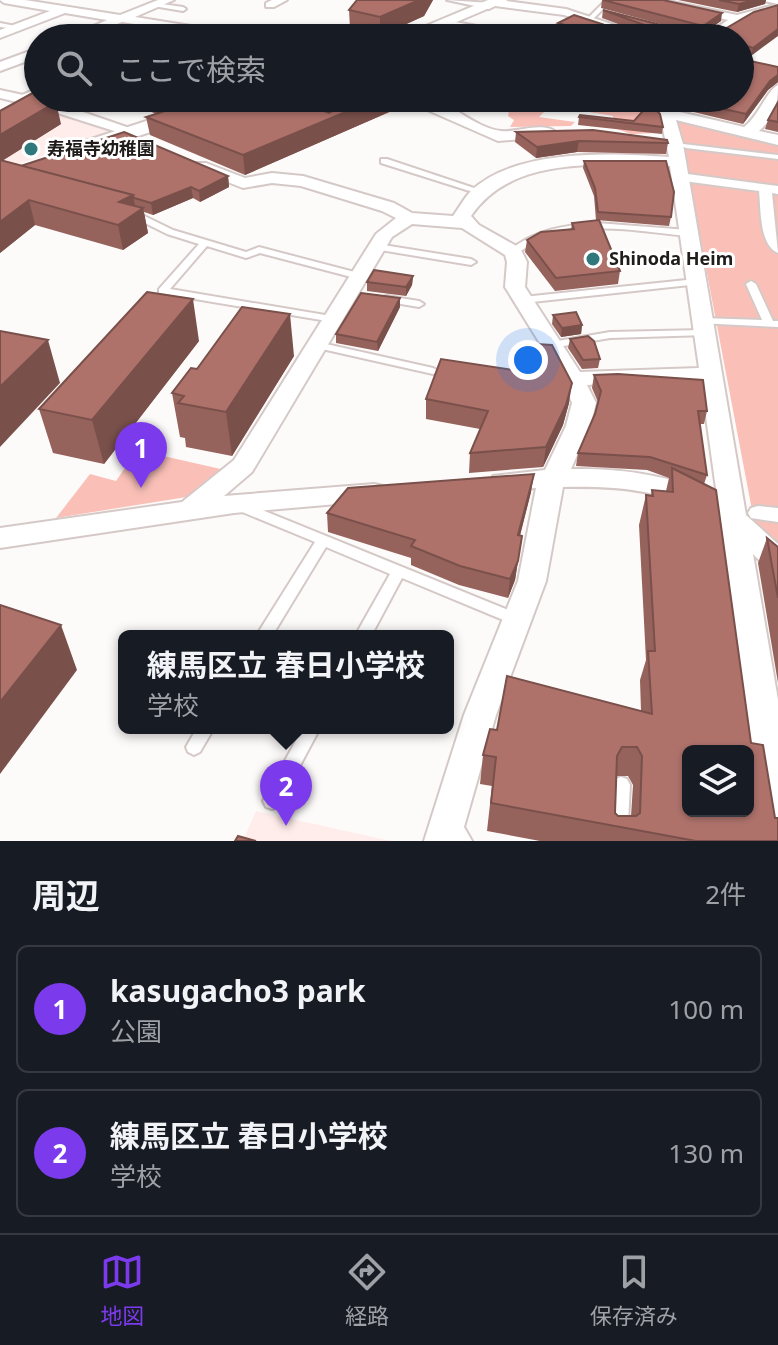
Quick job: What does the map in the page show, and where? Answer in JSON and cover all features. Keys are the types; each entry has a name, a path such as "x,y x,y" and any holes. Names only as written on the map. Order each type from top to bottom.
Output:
{"street":[{"path":"4,0 157,24"},
{"path":"26,24 88,0"},
{"path":"108,24 168,0"},
{"path":"453,0 594,16 608,24"},
{"path":"646,0 739,19"},
{"path":"445,24 496,3"},
{"path":"731,24 778,5"},
{"path":"0,34 24,25"},
{"path":"0,53 24,57"},
{"path":"0,67 24,57"},
{"path":"747,133 764,119 778,89"},
{"path":"0,94 24,100"},
{"path":"57,112 129,133 153,147"},
{"path":"71,152 193,112"},
{"path":"448,112 469,125 498,136 566,132"},
{"path":"661,112 668,119 676,154 710,375 756,515 778,561"},
{"path":"677,112 778,140"},
{"path":"454,841 442,839 480,715 532,581 549,489 557,478 584,403 573,379 515,287 517,262 513,252 462,217 479,191 492,183 567,160 676,154 772,189 769,227 778,249"},
{"path":"180,159 243,183 272,178 303,181 365,199 408,218 467,223"},
{"path":"189,510 243,466 333,319 356,289 385,234 408,218"},
{"path":"573,379 670,373 710,375"},
{"path":"479,484 627,477 677,489 756,515"},
{"path":"0,538 234,504 402,490"},
{"path":"756,515 778,804"}],"lane":[{"path":"594,16 609,0"},
{"path":"766,0 778,5"},
{"path":"155,5 183,9"},
{"path":"0,25 18,27"},
{"path":"19,98 24,96"},
{"path":"676,154 778,157"},
{"path":"384,161 479,191"},
{"path":"114,207 142,215 170,232 246,255 259,250 356,289"},
{"path":"513,252 529,237 580,227 688,233"},
{"path":"205,242 163,291 333,319"},
{"path":"377,247 471,262"},
{"path":"523,300 696,282"},
{"path":"552,345 610,335 774,324 751,284"},
{"path":"376,298 419,304"},
{"path":"317,345 433,371"},
{"path":"234,504 518,620"},
{"path":"268,630 323,540"},
{"path":"366,630 399,571"},
{"path":"194,747 202,734"},
{"path":"272,801 309,734"},
{"path":"618,841 621,785"}],"shaded area":[{"name":"寿福寺幼稚園","path":"48,112 58,112 114,130 14,166 0,163 0,135"},
{"path":"509,112 544,112 539,117 575,122 571,126 510,127 514,120 508,116"},
{"path":"589,112 648,112 661,133 631,134 614,128 613,116"},
{"path":"675,119 778,143 778,547 755,526"},
{"path":"137,450 225,470 193,496 56,518 90,474 116,481"},
{"path":"256,811 391,841 243,841"}],"building":[{"path":"357,0 419,0 380,17 349,10"},
{"path":"603,0 663,0 722,13 706,24 695,24"},
{"path":"719,0 754,0 739,4"},
{"path":"778,5 778,29 754,47 754,24 733,24 754,12"},
{"path":"603,10 657,24 642,24"},
{"path":"574,15 602,24 561,24 558,23"},
{"path":"754,62 778,67 778,75 754,103"},
{"path":"24,98 24,112 39,112 0,135 0,111"},
{"path":"778,102 778,122 768,120"},
{"path":"162,112 346,112 243,155 146,117"},
{"path":"642,112 658,112 663,127 579,117 580,115 634,121"},
{"path":"593,130 667,140 668,143 579,141 537,147 516,132"},
{"path":"124,132 228,176 199,191 191,187 151,203 133,195 21,166"},
{"path":"0,160 133,195 119,202 143,208 118,225 29,200 0,222"},
{"path":"584,161 666,161 674,192 671,217 598,212 595,188"},
{"path":"599,220 620,271 556,278 527,240 541,232 574,229 572,223"},
{"path":"374,270 413,276 406,287 367,282"},
{"path":"147,292 193,299 92,420 39,409"},
{"path":"361,293 400,298 377,342 336,334"},
{"path":"242,307 290,314 226,412 178,403 184,396 172,393 191,368 197,369"},
{"path":"576,312 582,325 562,328 553,315"},
{"path":"0,331 48,340 0,387"},
{"path":"588,336 594,341 600,359 583,360 570,339"},
{"path":"536,344 552,345 572,383 566,405 546,447 470,453 488,411 426,399 441,359 539,374"},
{"path":"594,375 703,380 707,411 698,411 707,475 650,457 578,453 601,391"},
{"path":"672,468 716,490 751,743 763,745 775,818 778,818 778,841 696,841 491,803 496,757 483,755 490,729 497,730 507,676 652,714 648,651 655,651 646,495 653,496 652,490 673,492","holes":["622,747 637,747 642,756 640,813 636,816 618,816 615,813 617,756"]},
{"path":"534,474 518,535 522,536 518,561 510,579 460,566 411,546 415,540 327,513 348,488"},
{"path":"767,538 778,547 778,598"},
{"path":"0,605 61,625 0,702"},
{"path":"238,836 256,841 235,841"}],"place":[{"name":"寿福寺幼稚園","path":"31,149"},
{"name":"Shinoda Heim","path":"593,259"},
{"name":"kasugacho3 park","path":"141,488"},
{"name":"練馬区立 春日小学校","path":"286,826"}]}
